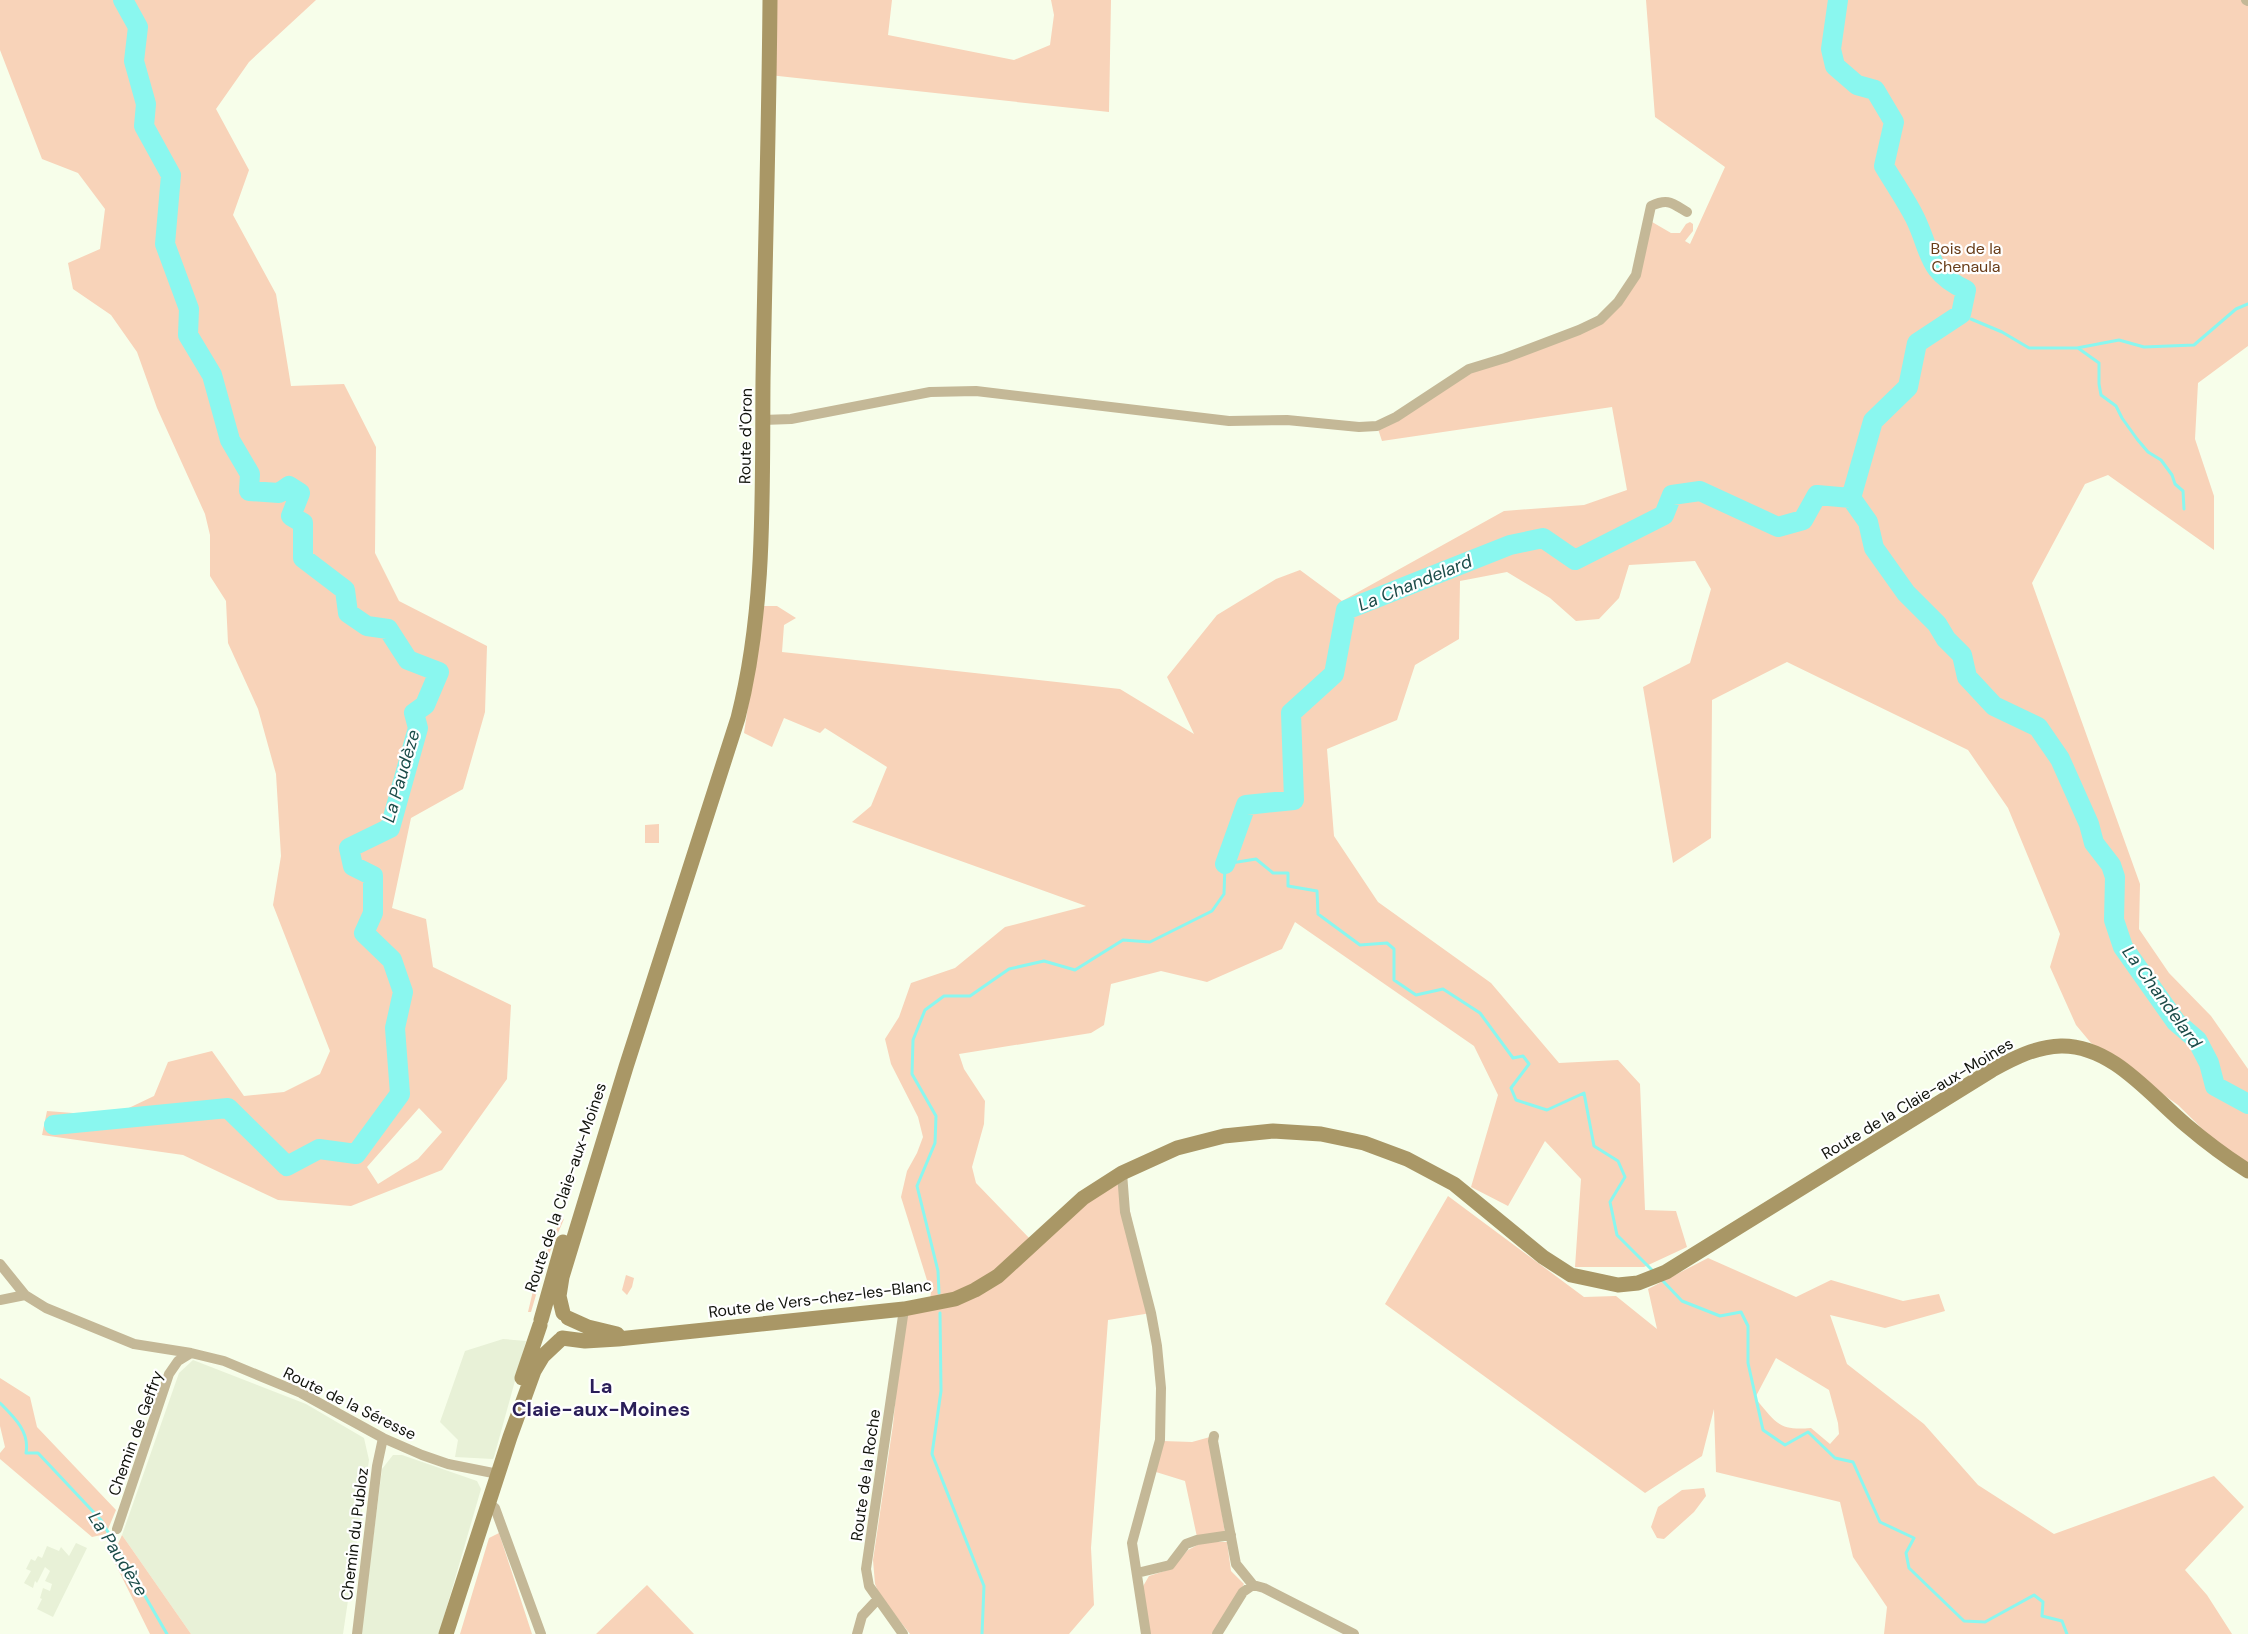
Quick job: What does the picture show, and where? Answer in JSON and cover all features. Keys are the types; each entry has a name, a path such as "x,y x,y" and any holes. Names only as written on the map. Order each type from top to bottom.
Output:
{"main road":[{"name":"Route d'Oron","path":"692,863 738,718 751,662 758,598 770,0"},
{"name":"Route de la Claie-aux-Moines","path":"566,1316 560,1296 562,1277 626,1067 692,863"},
{"name":"Route de la Claie-aux-Moines","path":"1592,1281 1618,1285 1638,1283 1666,1272 1992,1070 2038,1048 2062,1046 2085,1050 2110,1061 2218,1152 2248,1171"},
{"name":"Route de la Claie-aux-Moines","path":"510,1437 523,1374 541,1322 564,1239 626,1067"},
{"name":"Route de Vers-chez-les-Blanc","path":"561,1339 585,1341 644,1336 904,1309 955,1299 998,1276 1083,1198 1122,1173 1177,1148 1224,1136 1273,1131 1321,1134 1364,1143 1407,1159 1454,1184 1543,1257 1571,1275 1592,1281"},
{"path":"550,1311 566,1316 569,1330 561,1339 550,1340 546,1337 541,1322 550,1311"},
{"name":"Route de Vers-chez-les-Blanc","path":"566,1316 602,1331 644,1336"},
{"name":"Route de la Claie-aux-Moines","path":"446,1634 510,1437 534,1371 543,1356 561,1339"}],"street":[{"path":"763,420 791,419 930,392 976,391 1229,421 1287,420 1359,427 1377,426 1396,417 1469,369 1505,358 1600,320 1618,302 1636,274 1651,206 1662,200 1687,212"},
{"path":"1122,1173 1125,1212 1157,1346 1161,1388 1160,1440 1132,1543 1146,1634"},
{"path":"0,1264 25,1295 0,1300"},
{"name":"Route de la Séresse","path":"25,1295 46,1308 134,1344 224,1361 283,1385 383,1437 448,1464 498,1474"},
{"name":"Route de la Roche","path":"903,1634 869,1586 866,1569 904,1309"},
{"name":"Chemin de Geffry","path":"117,1529 169,1374 178,1361 191,1353"},
{"path":"1214,1436 1213,1441 1236,1564 1253,1585 1264,1588 1354,1634"},
{"name":"Chemin du Publoz","path":"357,1634 377,1466 383,1437"},
{"path":"489,1503 495,1508 541,1634"},
{"path":"1137,1573 1170,1565 1186,1544 1231,1535"},
{"path":"1217,1634 1243,1592 1253,1585"},
{"path":"857,1634 862,1616 877,1600"}],"shaded area":[{"path":"503,1339 526,1341 494,1457 493,1459 455,1457 458,1440 440,1422 465,1351"},
{"path":"193,1360 306,1404 364,1438 369,1460 343,1634 191,1634 122,1535 179,1373"},
{"path":"393,1455 402,1455 477,1481 481,1489 439,1634 361,1634 382,1469"},
{"path":"76,1543 87,1548 53,1617 37,1609 42,1599 40,1598 43,1588 50,1591 52,1584 45,1581 50,1571 45,1567 33,1588 24,1583 31,1571 26,1569 31,1559 35,1561 38,1556 42,1558 47,1546 59,1551 61,1547 69,1556"}],"green space":[{"path":"0,0 316,0 249,62 216,109 249,170 233,215 276,294 291,386 344,384 376,447 375,553 399,601 487,646 485,712 463,789 411,818 392,908 426,919 433,967 511,1005 507,1079 442,1170 351,1206 278,1200 183,1155 42,1135 47,1111 112,1116 154,1096 168,1062 212,1051 244,1096 284,1092 320,1074 330,1051 273,905 281,856 276,774 258,709 228,643 226,601 210,576 210,535 205,514 157,408 137,352 111,315 73,289 68,263 100,249 105,209 78,173 42,159 0,50","holes":["419,1108 442,1132 418,1159 378,1184 367,1167"]},
{"path":"770,0 892,0 888,35 1014,60 1050,45 1054,15 1051,0 1111,0 1109,112 769,75"},
{"name":"Bois de la Chenaula","path":"1646,0 2248,0 2248,346 2198,383 2195,439 2214,496 2214,550 2108,475 2085,484 2032,583 2140,884 2139,929 2169,973 2211,1016 2248,1069 2248,1165 2227,1153 2178,1105 2091,1043 2076,1025 2050,967 2060,934 2008,808 1968,750 1787,662 1712,700 1711,838 1673,863 1643,687 1690,663 1711,589 1695,561 1629,565 1619,598 1599,619 1576,621 1550,598 1507,572 1460,581 1459,639 1415,665 1397,720 1327,749 1334,836 1378,902 1491,983 1559,1063 1618,1060 1640,1084 1645,1210 1676,1211 1687,1247 1644,1267 1575,1267 1581,1179 1545,1141 1508,1206 1471,1187 1498,1095 1474,1046 1295,922 1282,949 1207,982 1161,971 1111,984 1104,1025 1091,1033 959,1054 964,1069 985,1101 984,1124 972,1167 976,1183 1034,1243 1122,1173 1151,1313 1108,1320 1091,1548 1094,1605 1069,1634 910,1634 880,1596 875,1584 873,1560 893,1425 904,1309 929,1305 931,1293 901,1197 907,1171 923,1137 918,1117 891,1064 885,1039 899,1017 911,983 955,968 1005,927 1086,906 852,822 871,806 887,767 825,728 820,733 784,718 772,747 744,733 763,606 777,606 796,618 784,625 782,652 1120,689 1194,734 1167,677 1217,615 1276,579 1300,570 1342,601 1504,511 1584,505 1627,490 1612,407 1382,441 1377,426 1469,369 1600,320 1636,275 1647,219 1671,233 1680,233 1690,222 1693,224 1693,231 1685,241 1690,244 1725,167 1655,117"},
{"path":"659,824 659,843 645,843 645,825"},
{"path":"1448,1196 1584,1297 1616,1296 1657,1329 1648,1289 1708,1258 1796,1297 1831,1280 1903,1301 1939,1294 1945,1311 1885,1328 1830,1315 1847,1364 1924,1424 1978,1485 2054,1534 2214,1476 2244,1507 2185,1570 2207,1595 2232,1634 1884,1634 1887,1607 1853,1557 1840,1502 1716,1472 1714,1409 1702,1456 1645,1493 1385,1304","holes":["1776,1358 1829,1390 1839,1434 1830,1444 1811,1428 1791,1428 1778,1423 1755,1398"]},
{"path":"564,1219 546,1261 531,1312 528,1312 536,1278 560,1221"},
{"path":"626,1275 634,1278 627,1295 622,1290"},
{"path":"0,1378 30,1397 37,1427 116,1510 106,1534 92,1537 0,1459 0,1453 5,1447 0,1426"},
{"path":"1210,1437 1225,1533 1197,1537 1185,1481 1156,1472 1163,1441 1192,1442"},
{"path":"1704,1488 1706,1496 1694,1512 1664,1539 1657,1538 1651,1527 1658,1507 1682,1490"},
{"path":"499,1533 532,1634 460,1634 489,1538"},
{"path":"122,1535 191,1634 150,1634 112,1557"},
{"path":"1203,1542 1227,1542 1231,1571 1244,1584 1212,1634 1149,1634 1142,1588 1149,1576 1171,1569 1188,1550"},
{"path":"647,1585 694,1634 596,1634"}],"waterway":[{"name":"La Paudèze","path":"54,1125 228,1108 287,1166 319,1149 356,1154 400,1094 395,1028 403,992 392,960 364,933 373,913 373,876 353,866 349,848 390,828 418,728 414,713 425,705 439,672 408,660 388,629 367,626 348,613 345,590 303,558 303,523 291,516 300,493 289,486 279,493 249,491 250,474 230,440 212,375 188,335 189,309 165,244 171,175 144,126 146,104 134,61 138,27 123,0"},
{"name":"La Chandelard","path":"1225,864 1246,805 1294,800 1291,713 1334,674 1346,610 1510,545 1543,538 1575,560 1664,515 1672,495 1700,491 1778,527 1803,520 1817,495 1851,498 1873,421 1908,387 1917,343 1961,314 1966,290 1953,283 1937,268 1915,218 1884,166 1894,122 1875,90 1857,85 1835,66 1831,49 1838,0"},
{"path":"1971,319 2002,332 2029,348 2077,348 2119,340 2144,347 2194,345 2236,309 2248,304"},
{"path":"2078,348 2099,363 2101,395 2116,406 2137,439 2148,452 2161,460 2172,475 2175,484 2183,491 2184,509"},
{"name":"La Chandelard","path":"1851,498 1868,522 1874,548 1906,593 1937,624 1946,639 1962,655 1967,677 1994,706 2038,727 2060,759 2089,824 2094,843 2111,865 2115,877 2114,920 2123,947 2176,1022 2197,1040 2209,1063 2215,1086 2248,1104"},
{"name":"La Chandelard","path":"939,1293 938,1271 917,1186 935,1143 936,1116 912,1074 913,1040 925,1010 944,996 970,996 1009,969 1044,961 1075,970 1123,940 1150,942 1212,911 1224,894 1225,864 1256,859 1273,873 1288,873 1288,886 1317,891 1318,914 1360,945 1387,943 1394,949 1394,980 1416,995 1443,989 1480,1013 1513,1058 1523,1056 1529,1064 1511,1088 1516,1100 1547,1110 1584,1093 1594,1146 1618,1161 1625,1177 1610,1202 1617,1235 1653,1271"},
{"name":"La Chandelard","path":"1662,1280 1682,1301 1720,1316 1741,1312 1748,1326 1748,1363 1763,1430 1785,1445 1808,1432 1835,1458 1853,1462 1880,1522 1914,1538 1906,1553 1909,1568 1964,1621 1985,1622 2034,1595 2043,1602 2042,1616 2062,1621 2067,1634"},
{"path":"940,1313 941,1391 932,1454 984,1586 982,1634"},
{"name":"La Paudèze","path":"0,1403 15,1419 23,1432 26,1438 26,1453 38,1453 101,1520 167,1634"}],"district":[{"name":"La Claie-aux-Moines","path":"601,1398"}]}
